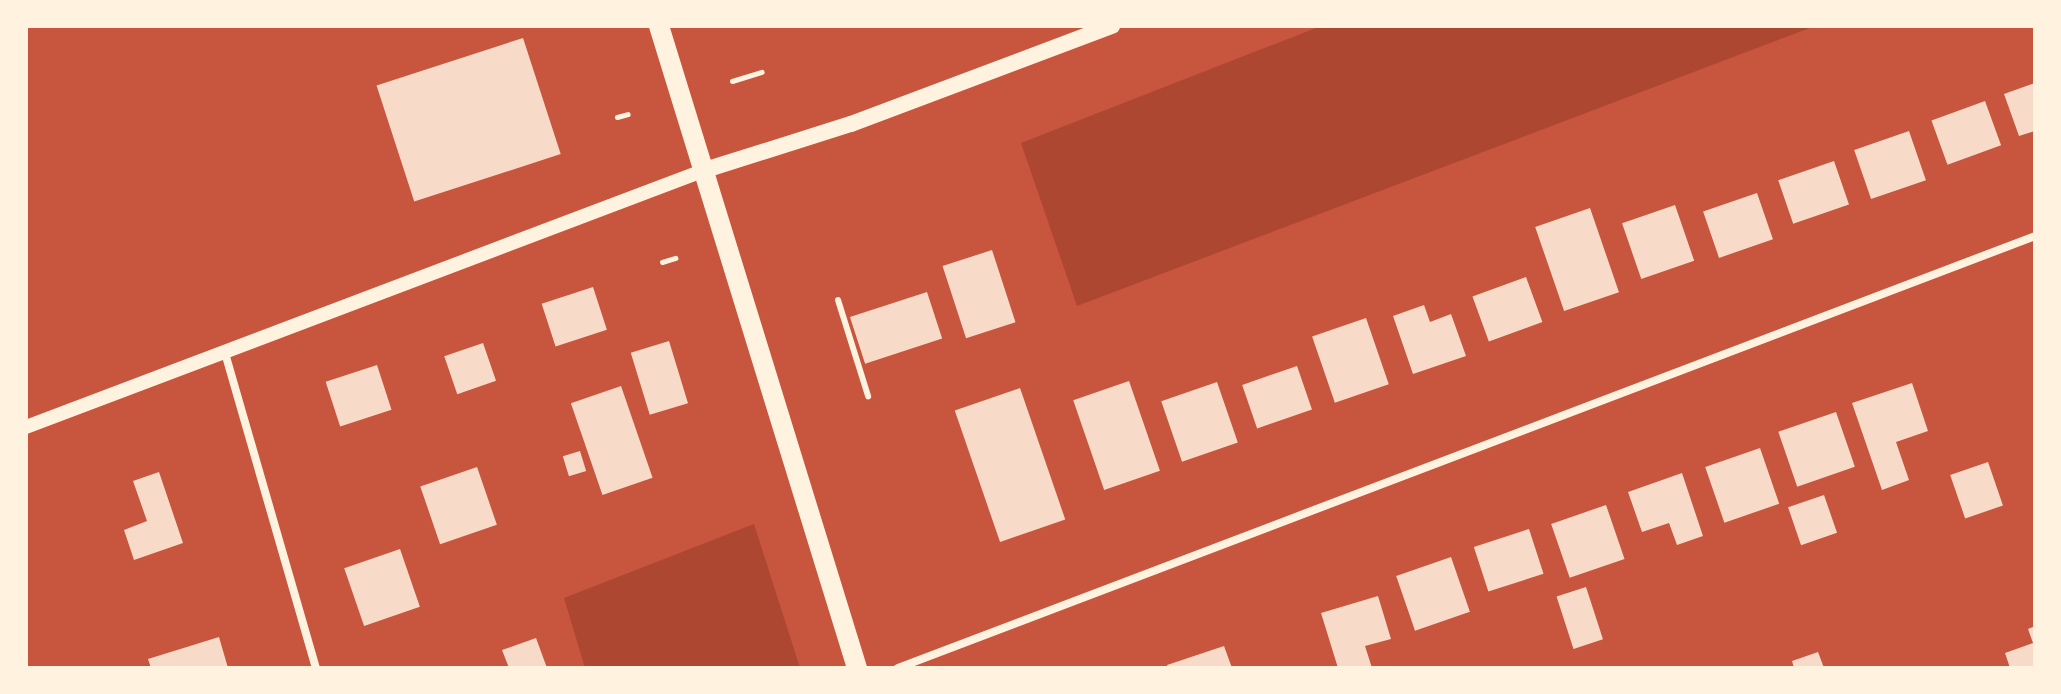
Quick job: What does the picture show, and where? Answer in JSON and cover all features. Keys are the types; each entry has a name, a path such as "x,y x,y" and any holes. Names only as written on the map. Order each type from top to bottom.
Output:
{"main road":[{"path":"659,26 857,668"},
{"path":"705,170 851,124 1112,26"}],"street":[{"path":"26,427 705,170"},
{"path":"898,668 2035,236"},
{"path":"225,353 316,668"}],"lane":[{"path":"838,300 868,396"}],"path":[{"path":"732,81 762,72"},
{"path":"617,117 628,114"},
{"path":"662,262 675,258"}],"shaded area":[{"path":"1321,26 1815,26 1077,306 1021,143"},
{"path":"754,524 800,668 585,668 564,598"}],"building":[{"path":"523,38 561,154 414,202 377,86"},
{"path":"2035,83 2035,131 2019,136 2004,94"},
{"path":"1985,101 2001,145 1948,165 1931,120"},
{"path":"1909,131 1926,180 1871,199 1854,150"},
{"path":"1834,161 1849,204 1793,224 1778,180"},
{"path":"1757,193 1773,239 1719,258 1703,212"},
{"path":"1675,205 1694,261 1641,279 1622,223"},
{"path":"1590,208 1619,292 1564,311 1535,227"},
{"path":"992,250 1015,322 966,338 943,266"},
{"path":"1526,277 1542,322 1489,342 1472,296"},
{"path":"593,287 607,330 556,346 542,304"},
{"path":"927,292 942,339 865,364 850,317"},
{"path":"1424,305 1430,322 1451,314 1466,356 1413,374 1393,316"},
{"path":"1366,318 1389,384 1335,403 1312,337"},
{"path":"669,341 688,403 650,415 631,353"},
{"path":"483,343 496,381 457,394 444,356"},
{"path":"377,365 392,410 340,426 326,382"},
{"path":"1297,366 1312,409 1257,428 1242,385"},
{"path":"1129,381 1160,471 1104,490 1073,400"},
{"path":"1217,382 1238,443 1182,462 1161,401"},
{"path":"1912,383 1928,431 1896,442 1909,480 1882,490 1852,403"},
{"path":"621,386 653,478 602,495 571,403"},
{"path":"1020,388 1065,519 1000,542 955,410"},
{"path":"1836,412 1855,467 1797,487 1778,432"},
{"path":"1760,448 1779,504 1724,523 1705,467"},
{"path":"580,451 586,471 569,476 563,456"},
{"path":"1988,462 2003,505 1965,519 1950,475"},
{"path":"477,467 497,525 440,544 420,487"},
{"path":"159,472 183,543 134,560 124,530 147,521 133,481"},
{"path":"1682,473 1703,536 1677,545 1669,523 1642,532 1628,492"},
{"path":"1824,495 1837,533 1801,545 1788,507"},
{"path":"1606,505 1625,559 1570,578 1551,524"},
{"path":"1529,529 1544,574 1488,592 1474,547"},
{"path":"400,549 420,607 364,626 344,568"},
{"path":"1451,557 1470,612 1415,631 1396,576"},
{"path":"1586,587 1603,639 1574,649 1557,597"},
{"path":"1378,596 1391,639 1365,646 1372,668 1338,668 1321,613"},
{"path":"2035,626 2035,668 2010,668 2005,653 2033,643 2028,629"},
{"path":"219,637 228,668 151,668 148,659"},
{"path":"536,638 547,668 509,668 502,650"},
{"path":"1224,646 1232,668 1168,668 1167,665"},
{"path":"1818,652 1824,668 1794,668 1792,661"}]}
